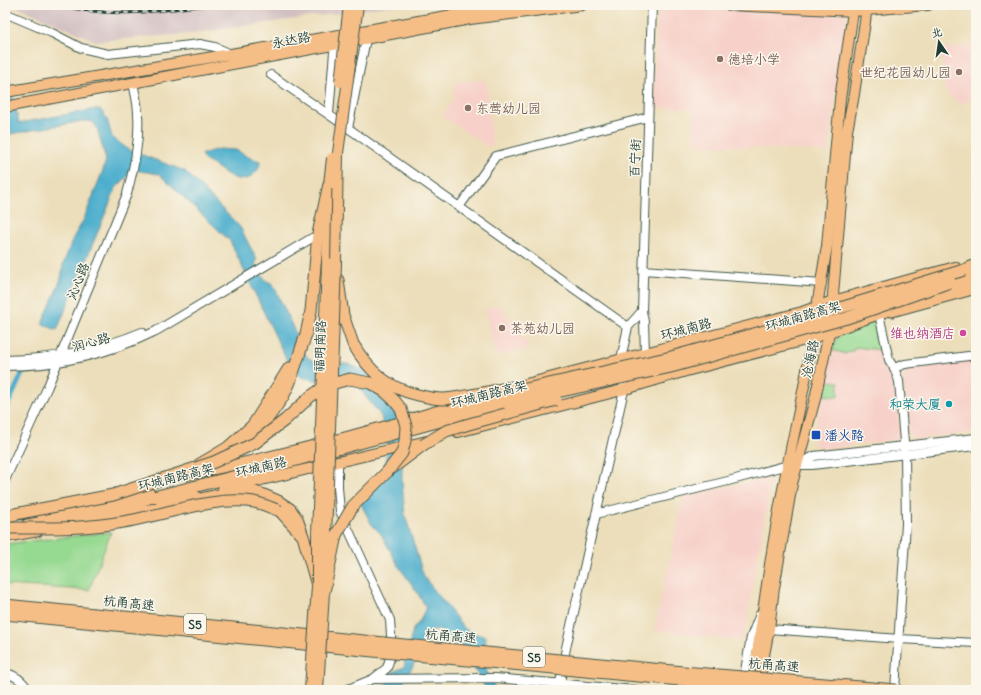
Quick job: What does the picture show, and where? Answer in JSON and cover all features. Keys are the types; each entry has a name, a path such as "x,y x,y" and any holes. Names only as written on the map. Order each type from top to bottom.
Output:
{"highway":[{"path":"181,476 225,453 261,428 274,411 290,382 306,334 311,311 318,234 329,184"},
{"name":"环城南路高架","path":"8,514 64,511 380,432 504,394 671,362 976,263"},
{"path":"336,264 343,315 353,344 363,361 379,378 412,394 441,399 472,395 580,373 671,362"},
{"name":"环城南路高架","path":"6,531 70,518 260,470 507,403 847,318 975,281"},
{"path":"387,472 410,454 446,431 671,362"},
{"path":"8,514 113,495 255,443 285,420 311,396 327,385 350,379 370,383 384,391 401,409 406,426 405,442 402,453 387,472 353,506 342,524 336,535 321,589"},
{"path":"120,513 158,509 231,492 252,491 264,495 278,501 290,509 298,519 321,589"},
{"path":"6,531 83,528 123,522 179,509 229,501 255,502 280,511 303,536"},
{"name":"杭甬高速","path":"5,605 384,648 785,690"},
{"name":"杭甬高速","path":"5,614 384,648 668,670 895,690"}],"main road":[{"name":"福明南路","path":"310,690 321,589 317,536 329,184 349,5"},
{"name":"福明南路","path":"318,690 321,589 336,264 338,153 358,5"},
{"name":"永达路","path":"5,107 133,83 509,5"},
{"name":"永达路","path":"367,34 470,18 582,5"},
{"path":"729,5 854,8 928,5"},
{"name":"沧海路","path":"757,690 769,629 774,588 792,484 792,464 822,283 828,239 840,99 854,8"},
{"name":"沧海路","path":"751,690 784,484 815,399 829,332 833,301 847,131 866,8"},
{"name":"永达路","path":"5,92 231,54 335,40"},
{"name":"环城南路","path":"8,514 69,502 220,468 402,422 527,383 817,307 833,301 963,268"},
{"path":"624,390 686,371 813,338 975,281"},
{"name":"环城南路","path":"6,531 120,513 409,445 624,390"}],"street":[{"name":"百宁街","path":"645,353 644,322 642,311 652,5"},
{"path":"5,13 52,33 81,48 108,54 200,44 215,47 231,54"},
{"path":"348,128 367,34"},
{"path":"329,114 335,40"},
{"path":"272,75 628,327"},
{"name":"沁心路","path":"5,480 59,358 127,194 135,163 138,138 138,113 133,83"},
{"path":"459,207 496,156 648,117"},
{"name":"润心路","path":"5,366 59,358 133,336 176,318 312,238"},
{"path":"643,270 822,283"},
{"path":"560,683 566,648 624,390 621,359 628,327 642,311"},
{"path":"879,314 888,360 894,368 899,381 905,450 906,524 895,690"},
{"path":"894,368 905,364 976,356"},
{"name":"润心路","path":"5,360 59,358"},
{"path":"596,514 792,464 812,465 976,438"},
{"path":"905,450 976,446"},
{"path":"338,462 340,511 390,620 392,651 387,668 373,679 346,690"},
{"path":"742,690 751,637 764,604"},
{"path":"769,629 899,640 976,643"},
{"path":"5,674 10,674 24,682 28,690"},
{"path":"373,679 384,680 479,677 635,690"}],"shaded area":[{"path":"13,5 397,5 187,34 96,41"},
{"name":"德培小学","path":"658,7 847,14 828,152 694,144 694,109 653,107"},
{"name":"世纪花园幼儿园","path":"972,46 976,66 976,79 968,102 961,104 949,96 944,87 941,48"},
{"name":"东莺幼儿园","path":"486,80 492,145 488,147 442,116 454,99 454,82"},
{"name":"茶苑幼儿园","path":"500,305 530,348 496,356 484,309"},
{"path":"855,347 880,350 883,363 895,377 900,434 898,439 822,449 815,445 813,439 831,352 834,351 846,354 853,351"},
{"path":"976,359 976,432 916,439 911,436 908,433 903,374 904,370 907,368"},
{"path":"772,477 743,641 654,630 684,496"}],"green space":[{"path":"873,321 878,323 880,350 855,347 853,351 849,351 846,354 832,350 843,332 853,327"},
{"path":"826,381 839,382 838,397 824,395"},
{"path":"111,532 89,590 5,585 5,544"}],"water":[{"path":"5,62 19,123 96,109 101,110 107,119 112,137 129,150 185,171 240,227 257,260 255,265 265,280 273,284 308,358 316,362 348,364 364,370 381,386 391,400 399,417 405,515 424,577 465,629 479,635 486,636 485,648 487,672 496,690 487,690 461,646 438,629 424,635 413,666 398,690 383,690 393,672 404,667 413,629 420,621 426,607 399,567 381,534 372,525 362,506 361,500 385,469 387,442 381,416 356,384 314,380 301,377 289,365 230,241 159,174 134,170 116,188 57,330 42,324 61,279 63,265 73,238 84,219 106,160 97,128 93,122 83,121 11,134 5,106"},
{"path":"218,149 236,150 248,157 260,161 259,168 250,177 245,179 230,176 202,157 202,154"}],"waterway":[{"path":"5,411 26,365"}],"railway":[{"path":"62,5 98,12 116,13 206,5"},
{"path":"91,5 142,5"}],"place":[{"name":"德培小学","path":"720,59"},
{"name":"世纪花园幼儿园","path":"959,72"},
{"name":"东莺幼儿园","path":"468,108"},
{"name":"茶苑幼儿园","path":"502,328"},
{"name":"维也纳酒店","path":"963,333"},
{"name":"和荣大厦","path":"949,404"},
{"name":"潘火路","path":"816,435"}]}
